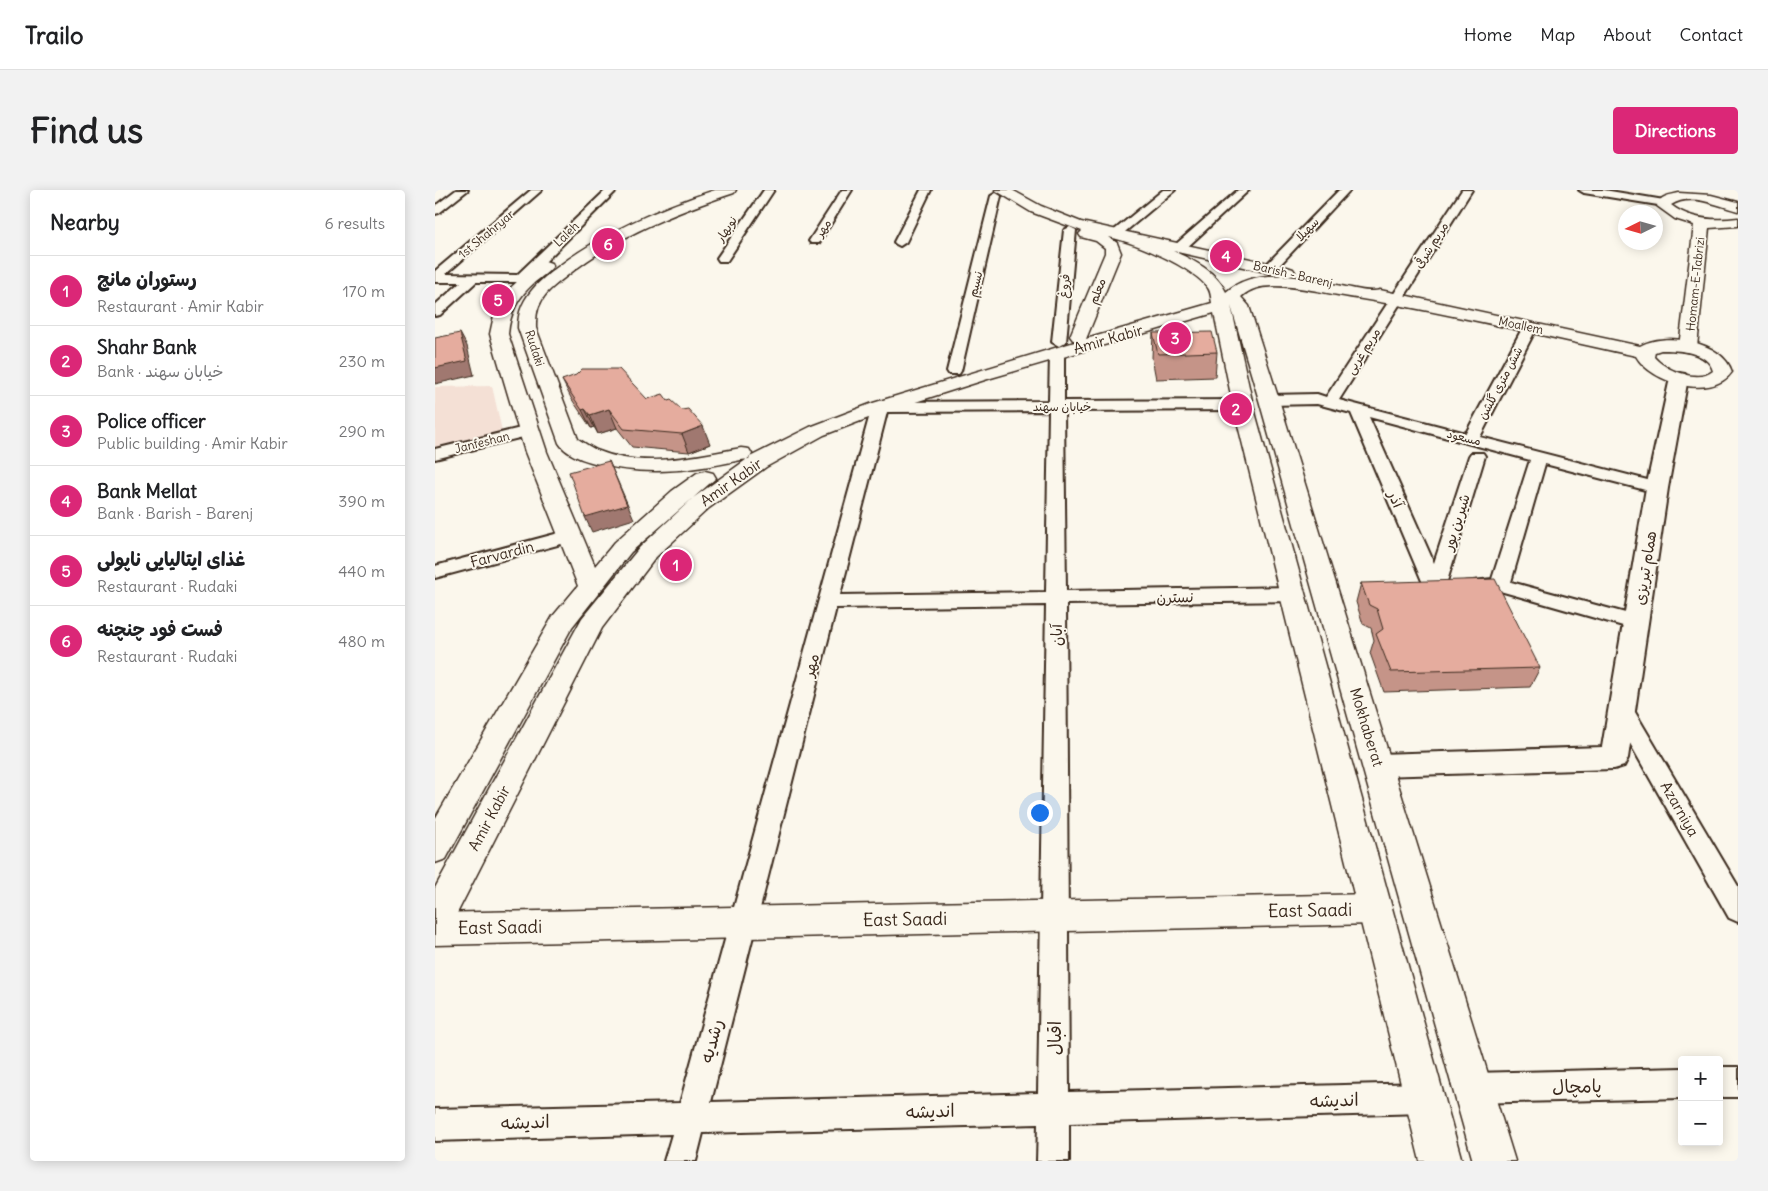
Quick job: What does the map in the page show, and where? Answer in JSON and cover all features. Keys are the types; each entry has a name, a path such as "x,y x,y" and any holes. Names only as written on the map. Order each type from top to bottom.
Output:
{"main road":[{"name":"Rudaki","path":"591,587 529,431 499,334 500,317 508,300 584,239 655,212 703,190"},
{"name":"Rudaki","path":"655,212 729,190"},
{"name":"Barish - Barenj","path":"994,192 1056,217 1124,236 1270,268 1396,299"},
{"path":"994,192 1025,212 1070,230"},
{"path":"1738,207 1707,194 1677,196 1666,200 1664,203 1674,213 1702,222 1723,224 1738,222"},
{"name":"Homam-E-Tabrizi","path":"1688,347 1702,222"},
{"name":"معلم","path":"1070,230 1101,238 1111,246 1113,252 1071,344"},
{"name":"Barish - Barenj","path":"1124,236 1191,265 1207,277 1224,299"},
{"name":"Amir Kabir","path":"435,849 562,622 623,547 680,496 741,454 803,422 984,374 1071,344 1224,299 1248,285 1259,282 1303,283 1396,299"},
{"name":"Rudaki","path":"527,284 534,298 528,313 527,328 569,443 592,456 623,463 661,466 701,462 741,454"},
{"name":"Mokhaberat","path":"1224,299 1256,403 1309,534 1494,1161"},
{"name":"Moallem","path":"1396,299 1530,326 1645,353"},
{"name":"Amir Kabir","path":"435,922 591,624 648,552 701,503 758,462 875,402 954,371 1071,344"},
{"path":"1659,345 1688,347 1714,358 1731,373 1709,380 1679,378 1652,366 1645,357 1647,349 1659,345"},
{"name":"Mokhaberat","path":"1256,403 1279,536 1441,1161"},
{"path":"1279,536 1309,534"},
{"name":"East Saadi","path":"435,928 1375,909"}],"street":[{"path":"435,211 463,190"},
{"name":"1st Shahryar","path":"435,278 537,190"},
{"name":"Laleh","path":"527,284 612,190"},
{"name":"نوبهار","path":"723,258 769,190"},
{"name":"مهر","path":"815,241 847,190"},
{"path":"900,242 926,190"},
{"path":"1124,236 1170,190"},
{"path":"1179,248 1244,190"},
{"name":"سهیلا","path":"1270,268 1345,190"},
{"name":"مریم شرقی","path":"1396,299 1467,190"},
{"path":"1584,190 1664,203"},
{"name":"نسیم","path":"954,371 994,192"},
{"name":"فروغ","path":"1070,230 1071,344"},
{"path":"435,278 472,278 527,284"},
{"path":"435,312 472,278"},
{"name":"مریم غربی","path":"1330,402 1396,299"},
{"name":"شش متری گلشن","path":"1471,439 1530,326"},
{"name":"آبان","path":"1054,916 1057,406 1071,344"},
{"name":"همام تبریزی","path":"1378,766 1614,758 1657,488 1679,378"},
{"name":"مسعود","path":"1256,403 1317,399 1657,488"},
{"name":"مهر","path":"743,922 828,602 875,402"},
{"name":"خیابان سهند","path":"875,402 1057,406 1256,403"},
{"name":"آذر","path":"1358,410 1435,588"},
{"name":"Janfeshan","path":"435,454 529,431"},
{"name":"شیرین پور","path":"1435,588 1477,456"},
{"path":"1500,586 1539,456"},
{"name":"Farvardin","path":"435,572 570,536"},
{"path":"1435,588 1500,586 1637,622"},
{"name":"نسترن","path":"828,602 1294,594"},
{"name":"Azarniya","path":"1621,708 1738,910"},
{"name":"اقبال","path":"1053,1161 1054,916"},
{"name":"رشدیه","path":"679,1161 743,922"},
{"path":"1723,1082 1738,1082"},
{"name":"پامچال","path":"1473,1088 1678,1083"},
{"name":"اندیشه","path":"435,1125 1424,1098"}],"shaded area":[{"path":"492,386 502,431 435,447 435,387"}],"building":[{"path":"1212,332 1217,352 1158,354 1153,333"},
{"path":"460,333 467,361 435,368 435,338"},
{"path":"582,369 619,369 647,399 663,394 668,401 671,400 682,410 688,409 703,426 682,434 624,429 609,409 590,415 585,409 582,410 562,380 576,375"},
{"path":"609,461 627,505 585,517 569,472"},
{"path":"1495,579 1540,668 1391,672 1376,634 1383,629 1377,609 1369,605 1361,583"}],"place":[{"name":"فست فود چنچنه","path":"608,244"},
{"name":"Bank Mellat","path":"1226,256"},
{"name":"غذای ایتالیایی ناپولی","path":"498,300"},
{"name":"Police officer","path":"1175,338"},
{"name":"Shahr Bank","path":"1236,409"},
{"name":"رستوران مانچ","path":"676,565"}]}
